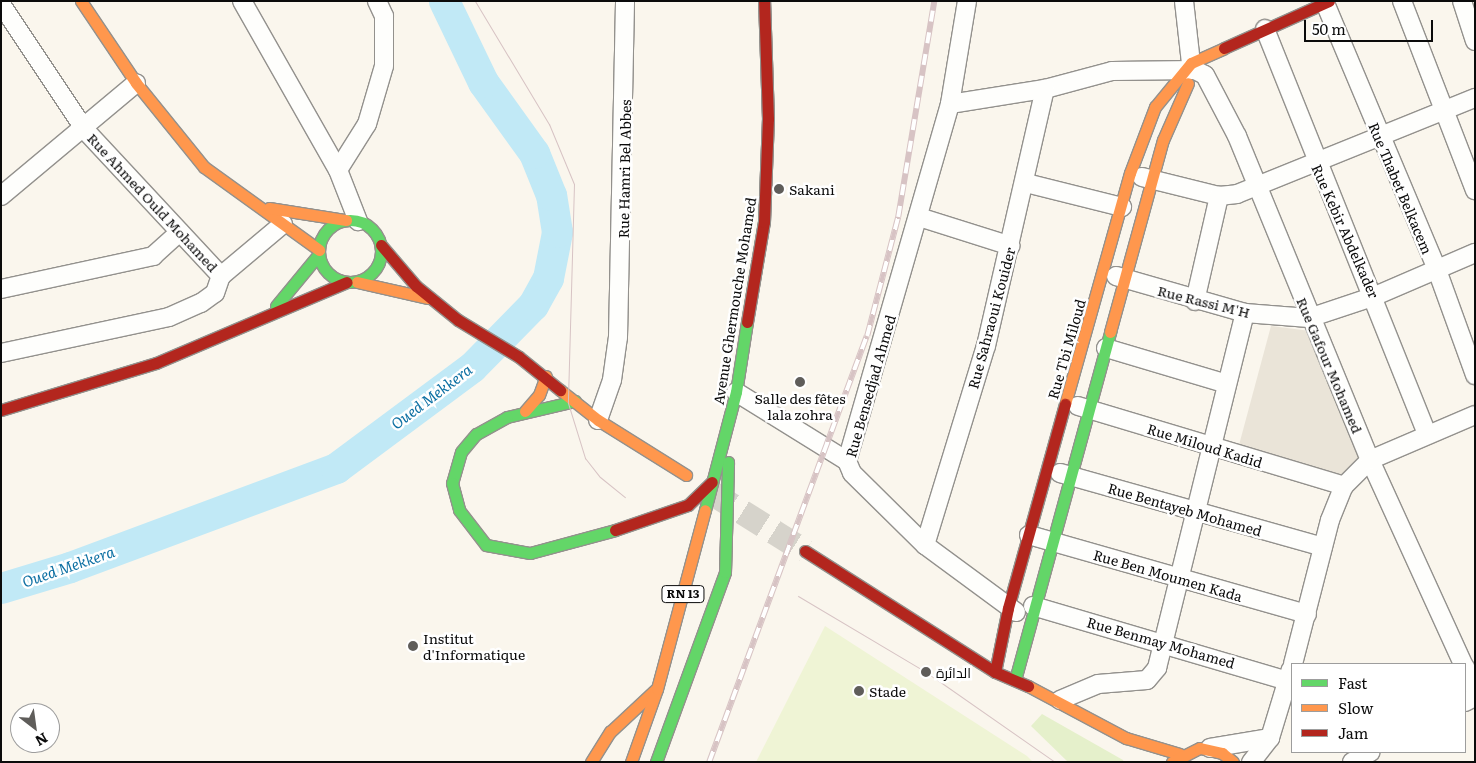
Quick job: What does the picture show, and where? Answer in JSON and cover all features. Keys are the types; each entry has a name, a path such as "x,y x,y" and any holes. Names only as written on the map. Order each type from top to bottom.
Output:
{"main road":[{"path":"81,1 136,83 204,168 257,204 319,252 328,273 352,282 430,298"},
{"name":"Avenue Ghermouche Mohamed","path":"728,426 736,392 764,222 768,119 764,1"},
{"path":"1015,680 1031,613 1072,476 1088,409 1127,280 1171,114 1193,65 1265,28 1327,2"},
{"name":"Rue Tbi Miloud","path":"995,672 1008,608 1104,272 1130,173 1154,107 1193,65"},
{"path":"257,204 352,221 373,230 380,245 430,298 458,320 519,357 546,376 598,420 686,475"},
{"path":"272,310 319,252 327,230 352,221"},
{"path":"2,407 95,385 156,363 272,310 352,282 374,272 380,245"},
{"path":"526,411 539,395 546,376"},
{"path":"575,401 526,411 476,434 455,464 452,483 459,510 476,538 496,549 530,553 664,517 688,505 714,480"},
{"name":"RN 13","path":"631,762 657,689 691,521 714,480 728,426"},
{"name":"RN 13","path":"656,762 725,572 728,426"},
{"path":"664,517 691,521 712,546"},
{"path":"804,551 995,672 1060,700 1113,732 1176,758 1210,748 1233,762"},
{"path":"674,715 675,694 708,580"},
{"path":"591,762 610,732 657,689"},
{"path":"1113,732 1140,755"}],"street":[{"path":"242,1 338,170 352,221"},
{"path":"338,170 367,124 384,66 384,16 377,1"},
{"name":"Rue Hamri Bel Abbes","path":"598,420 612,380 618,337 625,1"},
{"name":"Rue Bensedjad Ahmed","path":"967,1 950,104 919,217 847,461 868,491 925,545 1008,608 1031,613"},
{"path":"950,104 1045,89 1112,71 1193,65 1184,1"},
{"path":"1402,1 1441,110 1475,190"},
{"path":"1462,1 1475,41"},
{"name":"Rue Thabet Belkacem","path":"1327,2 1379,139 1437,270 1475,375"},
{"name":"Rue Ahmed Ould Mohamed","path":"1,4 7,25 85,130 221,276"},
{"name":"Rue Kebir Abdelkader","path":"1265,28 1316,163 1375,296 1427,434"},
{"name":"Rue Gafour Mohamed","path":"1193,65 1214,87 1370,460 1463,663"},
{"path":"1,196 85,130 136,83"},
{"name":"Rue Sahraoui Kouider","path":"925,545 986,346 1026,183 1045,89"},
{"path":"1130,173 1154,181 1219,196 1256,188 1379,139 1441,110 1475,98"},
{"path":"1026,183 1122,207"},
{"path":"1194,301 1219,196"},
{"path":"919,217 1011,246"},
{"path":"1,353 169,316 215,293 221,276 283,224"},
{"path":"1,289 147,258 180,232"},
{"name":"Rue Rassi M'H","path":"1104,272 1194,301 1245,313 1309,318 1375,296 1475,253"},
{"path":"1060,700 1098,684 1147,680 1157,668 1176,579 1196,513 1210,448 1245,313"},
{"path":"1106,348 1227,384"},
{"path":"736,392 847,461"},
{"name":"Rue Miloud Kadid","path":"1066,402 1210,448 1344,486"},
{"path":"1293,663 1308,614 1323,547 1344,486 1370,460 1475,415"},
{"name":"Rue Bentayeb Mohamed","path":"1048,469 1196,513 1323,547"},
{"name":"Rue Ben Moumen Kada","path":"1029,535 1176,579 1308,614"},
{"name":"Rue Benmay Mohamed","path":"1031,613 1291,670"},
{"path":"1252,762 1270,738 1291,670"},
{"name":"Rue Gafour Mohamed","path":"1466,670 1475,689"},
{"path":"1210,748 1270,738"},
{"path":"1352,762 1369,753"}],"green space":[{"name":"Stade","path":"825,626 1027,756 1033,762 756,762"},
{"path":"1042,714 1124,762 1068,762 1031,726"}],"shaded area":[{"path":"1271,326 1318,332 1371,456 1347,477 1239,445"}],"waterway":[{"name":"Oued Mekkera","path":"1,588 70,567 336,468 472,367 533,305 548,278 557,232 551,195 534,153 483,82 444,1"}],"tunnel":[{"path":"711,492 805,551"}],"tram line":[{"path":"475,1 549,124 574,184 568,403 585,458 600,477 625,497"},
{"path":"798,596 926,672 1055,762"}],"railway":[{"path":"709,762 867,336 898,217 934,1"}],"traffic: fast":[{"path":"350,220 362,222 372,229 379,239 381,251 379,263 372,273 362,280 350,282 338,280 328,273 321,263 319,251 321,239 328,229 338,222 350,220"},
{"path":"276,306 319,254"},
{"path":"705,510 736,392 747,322"},
{"path":"1015,680 1110,332"},
{"path":"575,401 507,417 476,434 461,452 452,483 459,510 486,545 530,553 615,530"},
{"path":"656,762 725,572 728,462"}],"traffic: slow":[{"path":"81,1 136,83 204,167 319,250"},
{"path":"1065,404 1130,173 1155,107 1191,63 1224,48"},
{"path":"1110,332 1163,140 1188,83"},
{"path":"269,208 346,220"},
{"path":"357,282 428,298"},
{"path":"525,411 539,395 546,376"},
{"path":"560,390 598,420 686,475"},
{"path":"631,762 657,689 705,510"},
{"path":"1028,686 1126,738 1180,754"},
{"path":"591,762 610,732 655,690"},
{"path":"1172,762 1200,748 1222,753 1233,762"}],"traffic: jam":[{"path":"747,322 764,222 768,119 764,1"},
{"path":"1224,48 1329,1"},
{"path":"381,245 416,286 458,320 519,357 560,390"},
{"path":"1,410 156,363 347,282"},
{"path":"995,672 1008,608 1065,404"},
{"path":"615,530 688,505 712,482"},
{"path":"805,551 995,672 1028,686"}],"place":[{"name":"Sakani","path":"779,189"},
{"name":"Salle des fêtes lala zohra","path":"800,382"},
{"name":"Institut d'Informatique","path":"413,646"},
{"name":"الدائرة","path":"926,672"},
{"name":"Stade","path":"859,691"}]}
